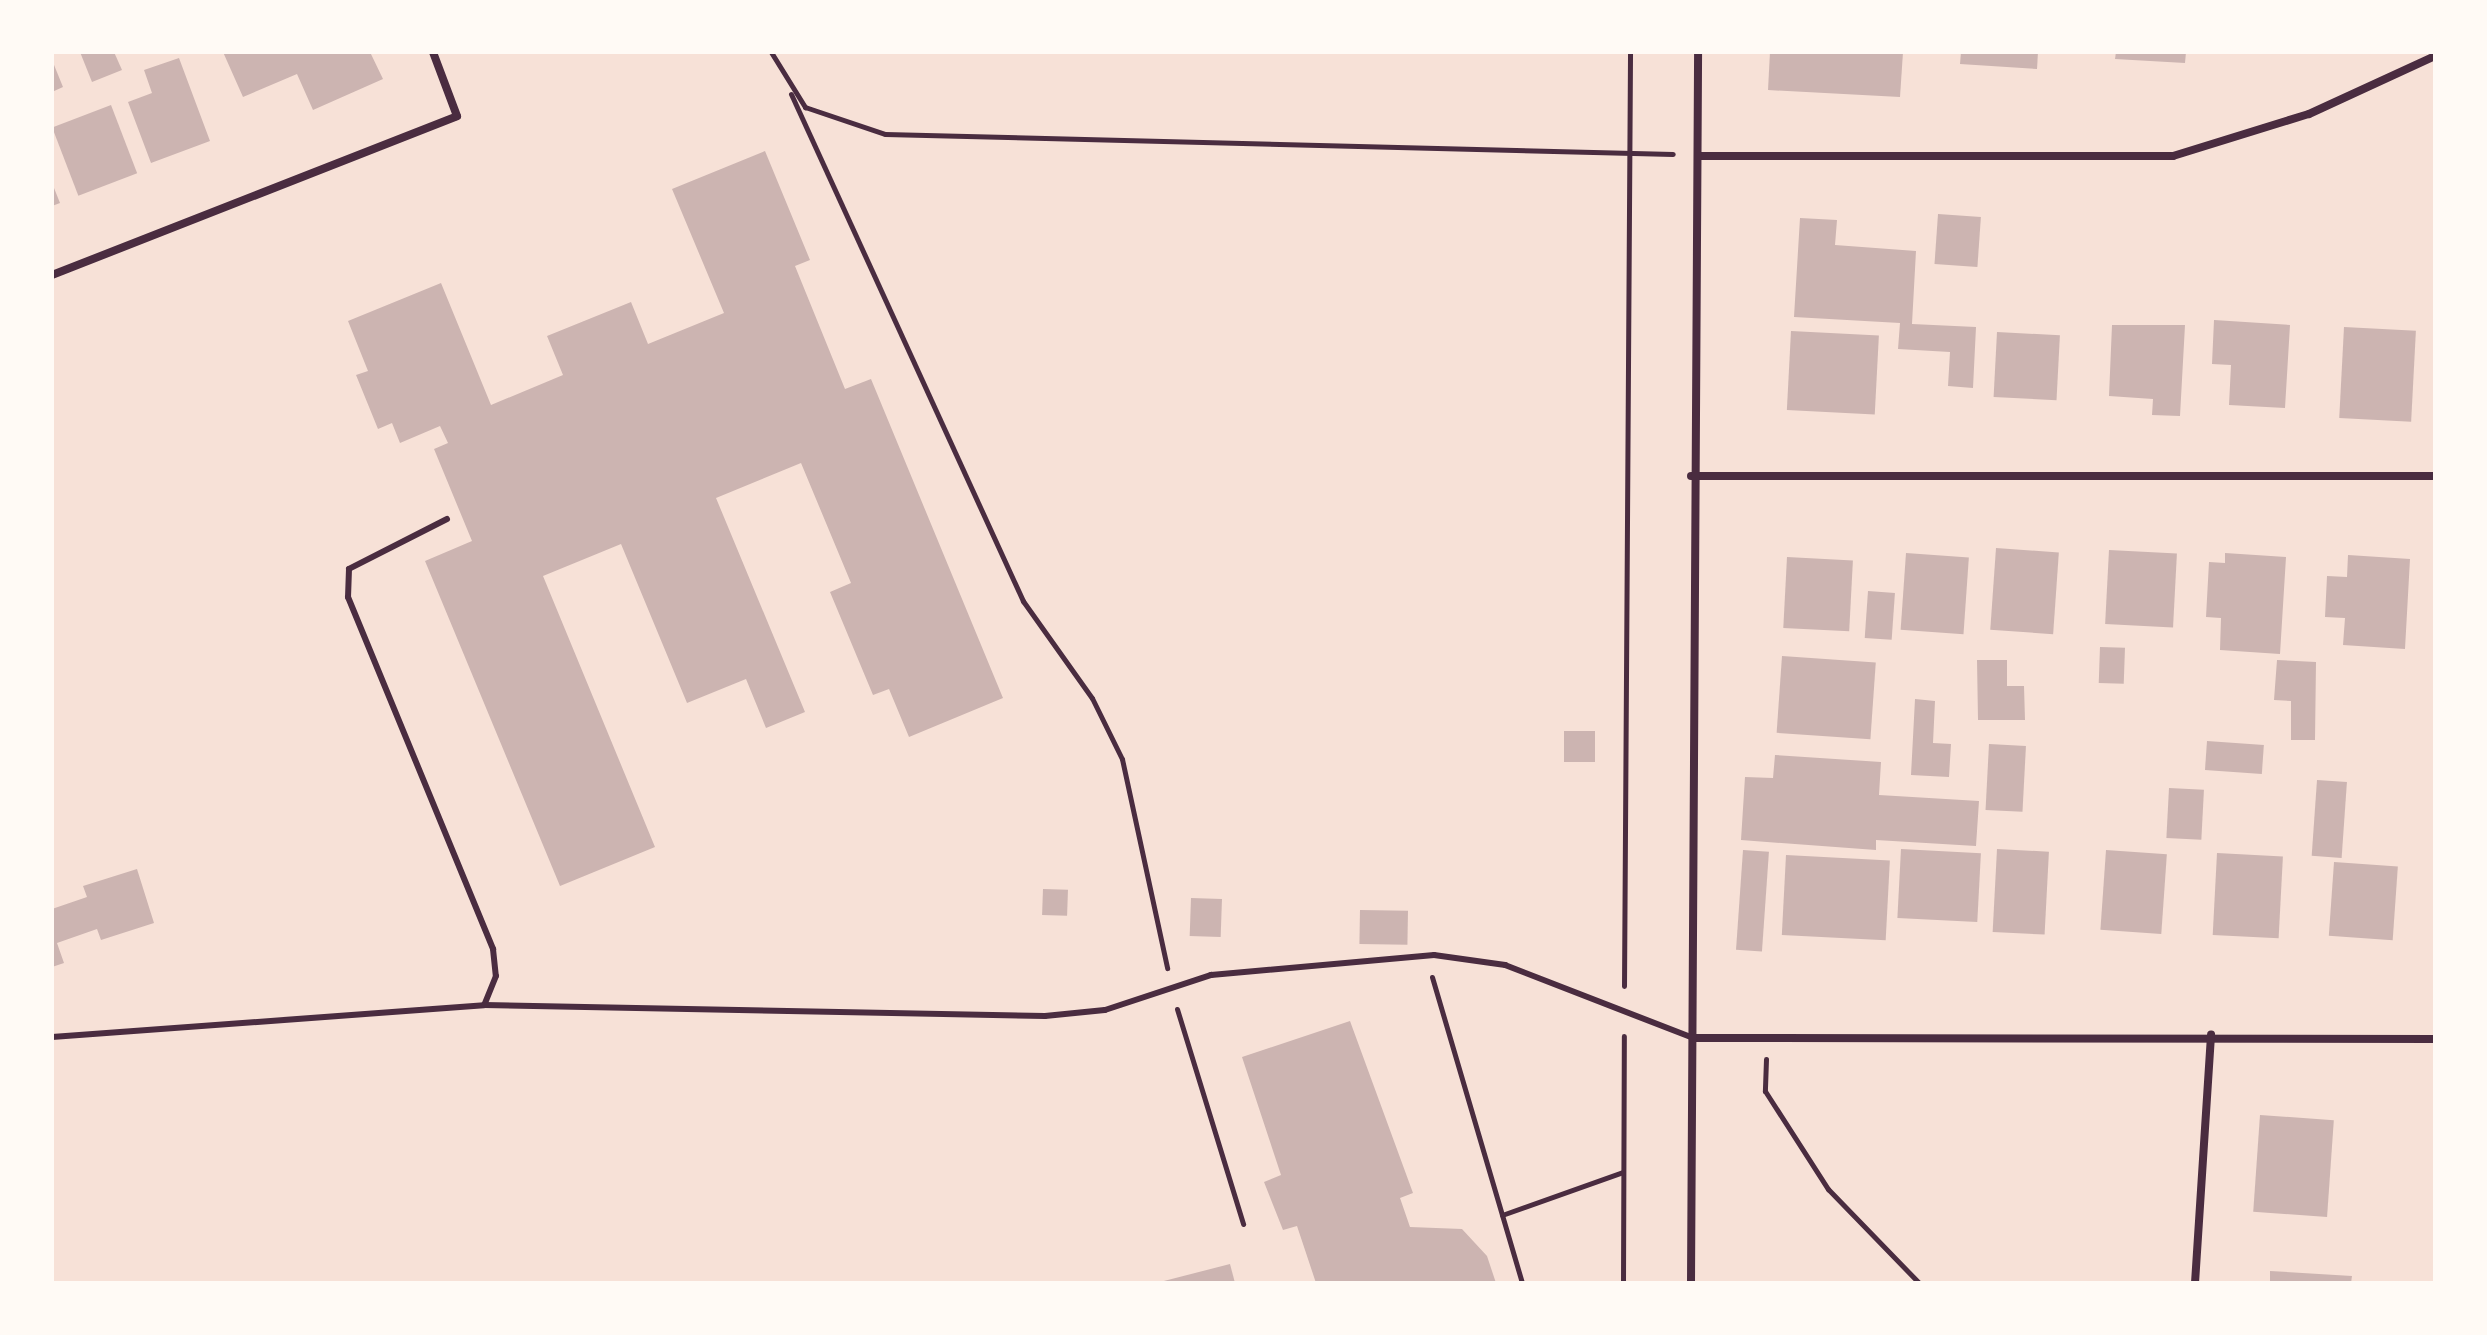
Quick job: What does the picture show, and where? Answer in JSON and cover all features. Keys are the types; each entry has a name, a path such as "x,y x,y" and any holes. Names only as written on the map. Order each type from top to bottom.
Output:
{"street":[{"path":"52,275 457,116 433,52"},
{"path":"1691,1283 1691,476 1699,156 1698,52"},
{"path":"1699,156 2173,156 2309,114 2435,56"},
{"path":"1691,476 2435,476"},
{"path":"1693,1038 1766,1033 2435,1039"},
{"path":"2195,1283 2211,1035"}],"lane":[{"path":"447,519 349,569 348,597 493,949 496,976 484,1005"},
{"path":"52,1037 484,1005 1045,1016 1105,1010 1171,988 1303,962 1425,956 1505,965 1624,1016 1693,1038"}],"path":[{"path":"771,52 1012,580 1092,698 1122,759 1171,988 1243,1224"},
{"path":"1623,1283 1630,52"},
{"path":"791,94 818,115 885,134 1699,156"},
{"path":"1425,956 1522,1283"},
{"path":"1766,1033 1765,1091 1828,1189 1919,1283"},
{"path":"1502,1215 1623,1172"}],"building":[{"path":"80,52 114,52 122,70 92,82"},
{"path":"223,52 370,52 383,79 313,110 297,74 243,97"},
{"path":"1770,52 1903,52 1900,97 1768,90"},
{"path":"1961,52 2038,52 2037,69 1960,64"},
{"path":"2116,52 2186,52 2185,63 2115,59"},
{"path":"179,58 210,141 151,163 128,102 152,93 144,70"},
{"path":"52,60 63,87 52,92"},
{"path":"111,105 137,173 78,196 52,128"},
{"path":"765,151 810,260 795,266 845,389 871,379 1003,698 909,737 889,689 873,695 830,592 851,583 801,463 716,498 805,712 766,728 746,679 687,703 621,544 543,576 655,847 560,886 425,561 472,541 434,449 448,443 440,426 400,443 392,423 378,429 356,375 368,371 348,321 441,283 491,405 563,375 547,336 631,302 648,344 724,313 672,189"},
{"path":"52,183 60,203 52,206"},
{"path":"1938,214 1981,217 1977,267 1935,264"},
{"path":"1800,218 1837,220 1835,245 1916,251 1912,324 1976,327 1973,388 1948,386 1950,352 1898,349 1900,323 1794,317"},
{"path":"2214,320 2290,325 2285,408 2229,405 2231,365 2212,364"},
{"path":"2112,325 2185,325 2180,416 2152,415 2153,399 2109,396"},
{"path":"2344,327 2416,331 2411,422 2339,418"},
{"path":"1791,331 1879,336 1875,414 1787,410"},
{"path":"1997,332 2060,335 2057,400 1994,397"},
{"path":"1996,548 2059,552 2053,634 1990,630"},
{"path":"2109,550 2177,554 2173,627 2105,624"},
{"path":"1906,553 1969,557 1963,634 1901,630"},
{"path":"2225,553 2286,557 2280,654 2220,650 2221,618 2206,617 2209,562 2225,563"},
{"path":"2348,555 2410,559 2405,649 2343,645 2345,618 2325,617 2327,576 2347,577"},
{"path":"1787,557 1853,560 1849,631 1783,628"},
{"path":"1868,591 1895,593 1892,640 1865,638"},
{"path":"2100,647 2125,648 2124,684 2099,683"},
{"path":"1782,656 1876,663 1870,739 1777,733"},
{"path":"1977,660 2007,660 2007,686 2024,686 2025,720 1978,720"},
{"path":"2277,660 2316,662 2315,740 2291,740 2291,701 2274,700"},
{"path":"1915,699 1935,701 1933,743 1951,744 1949,777 1911,775"},
{"path":"1564,731 1595,731 1595,762 1564,762"},
{"path":"2207,741 2264,745 2262,774 2205,770"},
{"path":"1989,744 2026,746 2022,812 1986,810"},
{"path":"1775,755 1881,762 1879,795 1979,801 1976,846 1876,840 1876,850 1741,840 1745,777 1773,778"},
{"path":"2317,780 2347,782 2342,858 2312,856"},
{"path":"2169,788 2204,790 2201,840 2166,838"},
{"path":"1901,849 1981,853 1977,922 1897,918"},
{"path":"1997,849 2049,852 2045,935 1993,932"},
{"path":"1743,850 1769,852 1762,952 1736,950"},
{"path":"2106,850 2167,854 2161,934 2100,930"},
{"path":"2217,853 2283,856 2279,938 2213,935"},
{"path":"1786,855 1890,860 1886,940 1782,935"},
{"path":"2334,862 2398,866 2393,940 2329,936"},
{"path":"137,869 154,923 101,940 97,929 57,943 64,963 52,967 52,909 87,897 83,886"},
{"path":"1043,889 1068,890 1067,916 1042,915"},
{"path":"1191,898 1222,899 1221,937 1190,936"},
{"path":"1360,910 1408,911 1407,945 1359,944"},
{"path":"1350,1021 1413,1193 1400,1198 1410,1227 1462,1229 1487,1256 1496,1283 1316,1283 1297,1226 1283,1230 1264,1182 1281,1175 1242,1057"},
{"path":"2260,1115 2334,1120 2327,1217 2253,1212"},
{"path":"1230,1264 1235,1283 1160,1282"},
{"path":"2270,1271 2352,1276 2351,1283 2270,1283"}]}
